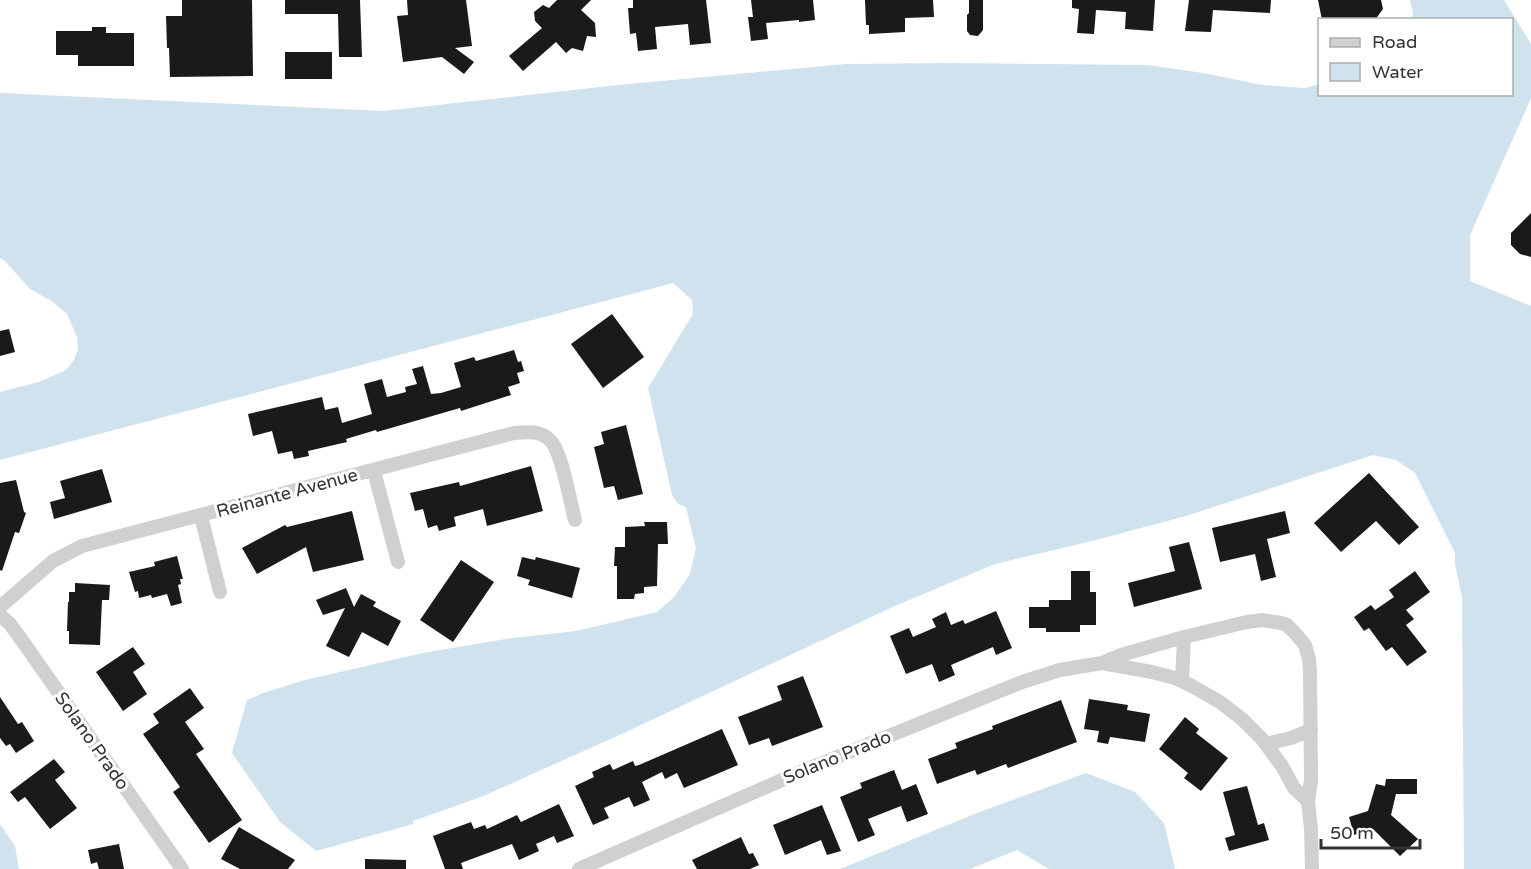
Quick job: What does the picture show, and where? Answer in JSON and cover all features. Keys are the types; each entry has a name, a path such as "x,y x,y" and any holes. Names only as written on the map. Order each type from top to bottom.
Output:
{"street":[{"name":"Reinante Avenue","path":"0,607 53,561 96,542 514,433 537,433 550,439 559,455 575,520"},
{"name":"Reinante Avenue","path":"374,471 398,562"},
{"name":"Reinante Avenue","path":"201,516 220,592"},
{"name":"Solano Prado","path":"0,615 21,639 182,869"},
{"name":"Solano Prado","path":"579,869 805,770 1008,687 1060,670 1102,663 1121,655 1184,637 1256,621 1274,621 1287,625 1305,645 1310,671 1311,780 1308,801 1312,869"},
{"path":"1182,681 1184,637"},
{"name":"Solano Prado","path":"1102,663 1152,672 1182,681 1220,702 1266,744 1294,788 1308,801"},
{"path":"1266,744 1311,730"}],"water":[{"path":"1410,0 1504,0 1531,44 1531,98 1470,235 1470,281 1531,306 1531,869 1464,869 1462,597 1455,553 1415,473 1396,460 1373,455 1186,516 995,564 897,605 624,733 481,797 413,821 413,824 316,851 280,822 232,753 247,700 305,680 423,653 512,638 576,631 657,612 674,597 690,574 696,548 686,507 678,504 672,495 648,388 693,314 692,300 673,283 0,460 0,392 39,382 66,370 74,360 78,349 77,337 67,314 53,302 30,289 0,258 0,93 383,111 618,85 846,64 955,63 1147,65 1262,85 1306,88 1318,84 1318,96 1513,96 1513,18 1411,18 1413,14"},
{"path":"1086,773 1135,792 1164,823 1175,869 1049,869 1017,850 970,869 840,869 977,813"},
{"path":"0,824 15,846 19,869 0,869"}],"building":[{"path":"182,0 252,0 253,76 170,77 166,16 182,16"},
{"path":"285,0 360,0 362,57 339,57 338,14 285,14"},
{"path":"407,0 466,0 472,46 455,48 474,62 464,74 442,57 403,62 397,16 408,15"},
{"path":"557,0 591,0 581,10 595,23 596,37 587,36 583,51 572,48 566,53 556,42 523,71 509,56 542,28 535,21 534,12 543,5 549,8"},
{"path":"633,0 706,0 711,43 690,45 688,24 655,27 657,49 638,51 636,33 630,34 628,8 633,8"},
{"path":"751,0 813,0 815,20 766,23 768,39 751,41 748,17 753,17"},
{"path":"865,0 933,0 934,17 905,18 905,32 869,34 869,25 866,25"},
{"path":"969,0 983,0 983,30 978,36 970,35 967,31"},
{"path":"1072,0 1155,0 1153,31 1125,29 1126,12 1096,10 1094,34 1077,33 1079,9 1072,8"},
{"path":"1189,0 1271,0 1270,13 1213,10 1211,32 1185,31"},
{"path":"1318,0 1381,0 1383,9 1376,18 1322,18"},
{"path":"92,27 106,27 106,33 134,33 134,66 78,66 78,55 56,55 56,31 92,31"},
{"path":"285,52 332,52 332,79 285,79"},
{"path":"1531,213 1531,257 1520,254 1511,245 1511,233"},
{"path":"612,314 644,357 603,388 571,344"},
{"path":"9,329 15,352 0,356 0,331"},
{"path":"514,350 524,371 517,373 520,383 508,387 511,395 461,411 460,408 377,432 376,430 346,439 347,442 308,451 309,456 294,459 292,451 278,454 272,431 253,436 248,414 322,397 325,410 338,407 342,423 372,414 364,384 382,379 387,397 406,392 405,387 417,384 412,369 423,366 431,394 441,393 461,387 454,363 474,357 476,361"},
{"path":"626,425 643,494 618,500 614,486 604,488 594,447 604,444 601,432"},
{"path":"531,466 543,511 487,526 483,509 454,517 456,526 439,531 437,525 428,528 423,509 415,511 410,493 459,482 460,486"},
{"path":"102,469 112,502 54,519 50,502 65,498 60,481"},
{"path":"1369,473 1419,527 1399,545 1376,521 1341,552 1314,523"},
{"path":"16,480 26,513 19,533 15,532 2,571 0,570 0,483"},
{"path":"352,511 364,560 313,572 306,547 257,574 242,548 285,525 287,527"},
{"path":"1285,511 1290,533 1267,539 1276,577 1261,581 1255,554 1220,562 1212,528"},
{"path":"644,522 667,522 668,544 658,544 657,586 644,587 644,593 635,594 634,599 617,599 615,547 625,547 625,527 645,526"},
{"path":"1189,542 1202,589 1134,607 1128,583 1175,571 1169,547"},
{"path":"177,556 183,579 180,579 181,584 178,585 182,603 171,606 167,594 152,598 151,595 139,598 129,572 155,566 154,562"},
{"path":"522,557 535,560 536,557 580,568 572,598 528,585 530,580 517,576"},
{"path":"461,560 494,582 453,642 420,620"},
{"path":"1071,571 1090,571 1090,592 1096,592 1096,625 1080,625 1080,632 1046,632 1046,628 1029,628 1029,607 1049,607 1049,600 1071,600"},
{"path":"1415,571 1430,592 1406,610 1414,619 1406,625 1427,652 1407,666 1392,647 1386,651 1369,628 1364,631 1354,617 1371,605 1375,610 1394,597 1389,590"},
{"path":"75,583 110,585 109,600 102,600 100,645 69,644 68,602 69,592 75,592"},
{"path":"346,588 354,607 361,594 376,602 373,606 401,621 388,646 362,632 349,657 326,646 345,608 323,615 316,600"},
{"path":"996,611 1012,648 996,655 993,647 951,665 955,675 939,682 932,664 906,674 890,636 909,628 913,637 936,627 932,619 946,612 951,625 963,620 965,624"},
{"path":"133,647 145,664 133,672 147,694 123,711 96,672"},
{"path":"803,676 823,727 772,746 769,738 749,745 738,717 782,700 777,686"},
{"path":"190,688 204,708 185,722 204,749 196,754 242,820 209,843 173,792 180,787 143,734 159,723 153,714"},
{"path":"0,697 18,724 22,722 34,741 16,753 10,744 6,746 0,738"},
{"path":"1089,699 1128,705 1127,710 1150,714 1145,742 1110,737 1108,744 1097,742 1099,731 1084,729"},
{"path":"1061,700 1077,742 1008,768 1006,764 977,775 975,770 937,784 928,759 957,748 955,743 993,729 992,726"},
{"path":"1185,717 1199,729 1196,733 1228,758 1201,791 1184,778 1188,773 1159,749"},
{"path":"722,729 738,765 684,788 677,773 665,779 662,772 642,782 650,800 634,807 629,797 604,808 609,818 593,825 575,786 594,777 592,772 610,764 613,770 633,761 635,766 639,765"},
{"path":"54,759 65,772 55,780 77,808 50,829 25,797 18,802 10,792"},
{"path":"894,770 902,790 916,784 928,814 907,822 901,806 868,819 875,835 858,842 840,797 862,788 860,783"},
{"path":"1386,779 1417,779 1417,794 1396,794 1391,815 1418,839 1400,856 1373,829 1354,835 1349,817 1368,811 1376,784 1385,786"},
{"path":"1247,786 1258,825 1264,823 1269,840 1229,851 1225,838 1235,835 1223,792"},
{"path":"559,804 574,836 557,843 554,836 536,844 539,851 519,860 512,844 461,863 463,869 445,869 433,836 471,822 474,829 485,825 487,829 517,815 521,822"},
{"path":"822,805 841,851 827,855 821,840 785,855 773,825"},
{"path":"239,827 295,860 288,869 240,869 221,859"},
{"path":"741,837 749,854 753,853 759,865 750,869 697,869 692,860"},
{"path":"119,844 124,869 99,869 97,862 91,864 88,850"},
{"path":"365,859 406,860 406,869 365,869"}]}
